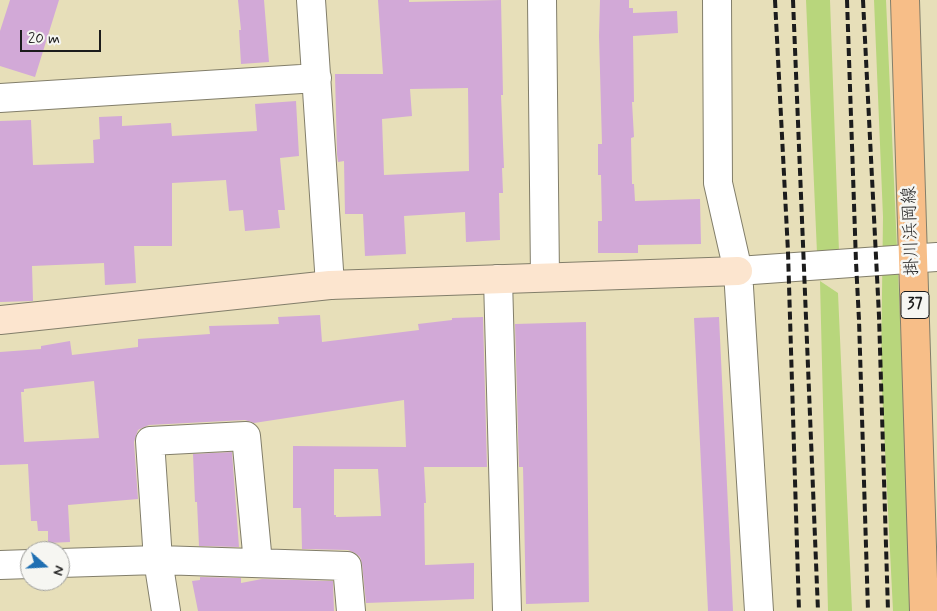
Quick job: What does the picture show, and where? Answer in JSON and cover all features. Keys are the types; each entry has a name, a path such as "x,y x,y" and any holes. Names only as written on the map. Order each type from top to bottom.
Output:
{"main road":[{"name":"掛川浜岡線","path":"905,0 925,258 924,611"}],"street":[{"path":"311,0 330,285"},
{"path":"542,0 545,277"},
{"path":"717,0 718,183 738,270 759,611"},
{"path":"0,98 317,78"},
{"path":"0,320 330,285 738,270 925,258"},
{"path":"498,279 507,611"},
{"path":"166,611 158,560 150,441 246,436 258,563"},
{"path":"70,563 158,560 347,566 351,611"},
{"path":"0,565 20,564"}],"green space":[{"path":"806,0 830,0 839,252 817,253"},
{"path":"874,0 886,0 913,611 893,611 881,370 883,217"},
{"path":"820,281 838,293 852,611 828,611"}],"building":[{"path":"10,0 59,0 35,77 0,66 0,31"},
{"path":"238,0 264,0 269,62 241,64 239,30 241,30"},
{"path":"378,0 409,0 409,2 501,0 503,95 501,95 504,168 502,168 503,193 499,193 500,240 466,242 465,212 404,216 406,254 365,256 363,214 345,214 344,161 338,162 337,154 335,74 383,74","holes":["468,88 469,171 384,175 382,119 412,116 410,89"]},
{"path":"600,0 629,0 629,8 633,8 633,13 677,11 678,33 633,36 634,102 632,102 634,137 631,138 632,184 634,184 635,201 700,199 701,244 638,245 638,253 598,253 598,221 602,221 601,175 598,175 598,144 602,144"},
{"path":"296,101 299,156 280,158 285,210 278,210 280,228 245,231 243,210 229,211 226,180 172,183 172,246 134,246 136,283 105,285 104,263 32,266 33,301 0,302 0,121 31,120 33,165 94,163 93,140 100,139 99,117 122,116 122,126 171,123 172,136 257,131 255,104"},
{"path":"320,315 322,342 419,330 418,324 452,320 452,318 483,317 487,467 424,467 426,503 424,503 425,565 474,563 474,599 366,603 360,557 348,550 302,549 301,508 293,508 293,446 406,447 404,400 254,423 245,420 149,425 138,430 134,442 138,499 68,505 70,541 48,541 48,531 38,531 37,521 31,521 28,464 0,465 0,352 41,349 41,346 70,341 72,355 138,347 138,339 210,334 209,326 279,324 278,317","holes":["94,381 99,438 24,442 21,392 24,392 24,389","334,469 378,469 381,516 336,517 334,515"]},
{"path":"719,317 733,611 708,611 694,318"},
{"path":"586,322 589,602 526,604 523,467 519,467 515,324"},
{"path":"232,452 239,547 199,546 193,454"},
{"path":"200,577 241,578 241,583 262,579 333,581 334,611 198,611 192,581 200,580"}],"railway":[{"path":"775,0 788,252 799,611"},
{"path":"793,0 818,611"},
{"path":"847,0 868,611"},
{"path":"863,0 879,316 888,611"}]}
